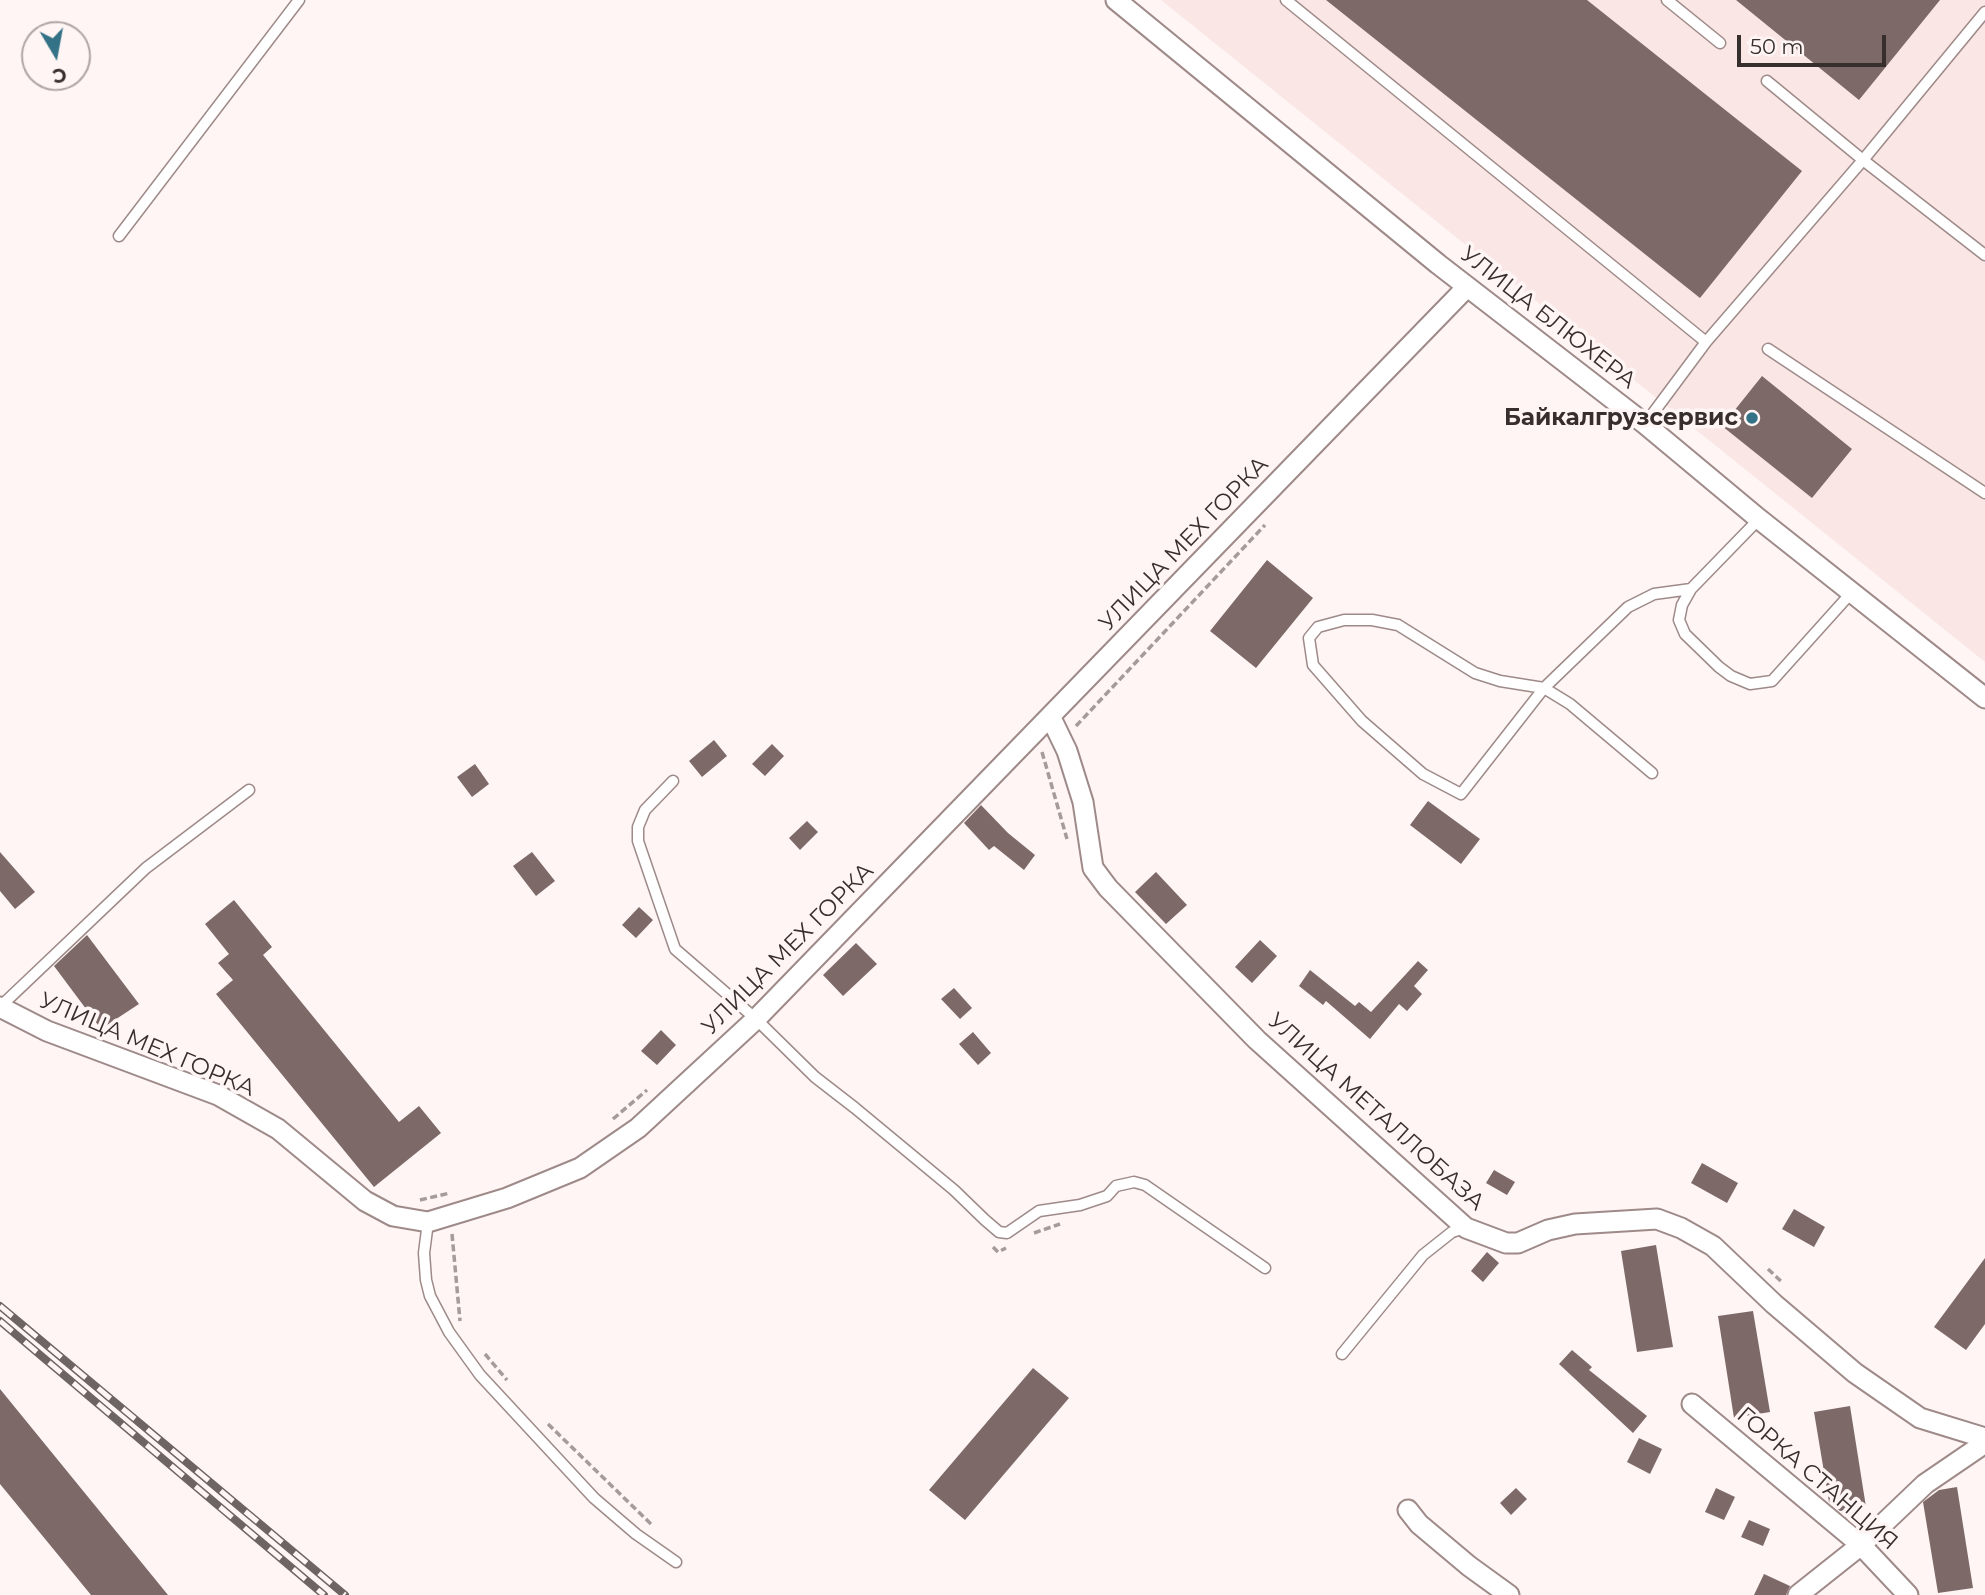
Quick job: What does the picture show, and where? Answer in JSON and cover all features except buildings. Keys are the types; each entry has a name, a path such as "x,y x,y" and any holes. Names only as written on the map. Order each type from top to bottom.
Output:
{"street":[{"name":"УЛИЦА БЛЮХЕРА","path":"1116,0 1467,287 1646,424 1759,519 1985,698"},
{"name":"УЛИЦА МЕХ ГОРКА","path":"0,1007 47,1031 218,1095 278,1129 365,1201 393,1216 428,1222 507,1198 580,1168 638,1128 756,1019 1055,726 1467,287"},
{"name":"УЛИЦА МЕТАЛЛОБАЗА","path":"1055,726 1067,751 1083,802 1093,869 1108,888 1257,1040 1466,1228 1506,1243 1518,1243 1548,1230 1575,1224 1657,1219 1681,1228 1713,1247 1774,1304 1855,1373 1920,1418 1985,1438"},
{"name":"ГОРКА СТАНЦИЯ","path":"1692,1404 1861,1545 1908,1595"},
{"path":"1798,1595 1861,1545 1925,1483 1985,1443"},
{"path":"1408,1510 1429,1532 1509,1595"}],"lane":[{"path":"119,236 299,0"},
{"path":"1286,0 1706,342"},
{"path":"1667,0 1720,43"},
{"path":"1646,424 1706,342 1863,160 1985,12"},
{"path":"1767,80 1863,160 1985,255"},
{"path":"1768,349 1985,493"},
{"path":"1759,519 1692,589 1680,612 1679,620 1685,634 1719,667 1731,676 1750,684 1772,681 1852,592"},
{"path":"1652,773 1570,704 1544,688 1500,681 1475,673 1398,625 1372,620 1344,620 1318,627 1309,638 1313,665 1362,721 1423,774 1461,794 1544,688 1628,607 1654,594 1692,589"},
{"path":"673,781 645,810 638,827 638,841 675,948 756,1019 815,1077 918,1160 999,1232 1007,1233 1039,1211 1080,1205 1107,1196 1116,1186 1134,1182 1146,1185 1265,1268"},
{"path":"0,1007 146,869 249,790"},
{"path":"428,1222 424,1253 430,1296 449,1332 480,1375 594,1498 636,1534 676,1562"},
{"path":"1342,1354 1423,1255 1452,1232 1466,1228"}],"path":[{"path":"1055,726 1076,725 1274,517"},
{"path":"1031,755 1041,747 1068,841"},
{"path":"610,1122 652,1086"},
{"path":"416,1201 453,1192"},
{"path":"1028,1235 1067,1222"},
{"path":"989,1242 998,1252 1008,1247"},
{"path":"1762,1266 1774,1273 1790,1291"}],"shaded area":[{"path":"1161,0 1985,0 1985,662"}],"railway":[{"path":"0,1306 345,1595"},
{"path":"0,1321 324,1595"}],"place":[{"name":"Байкалгрузсервис","path":"1752,418"}]}
